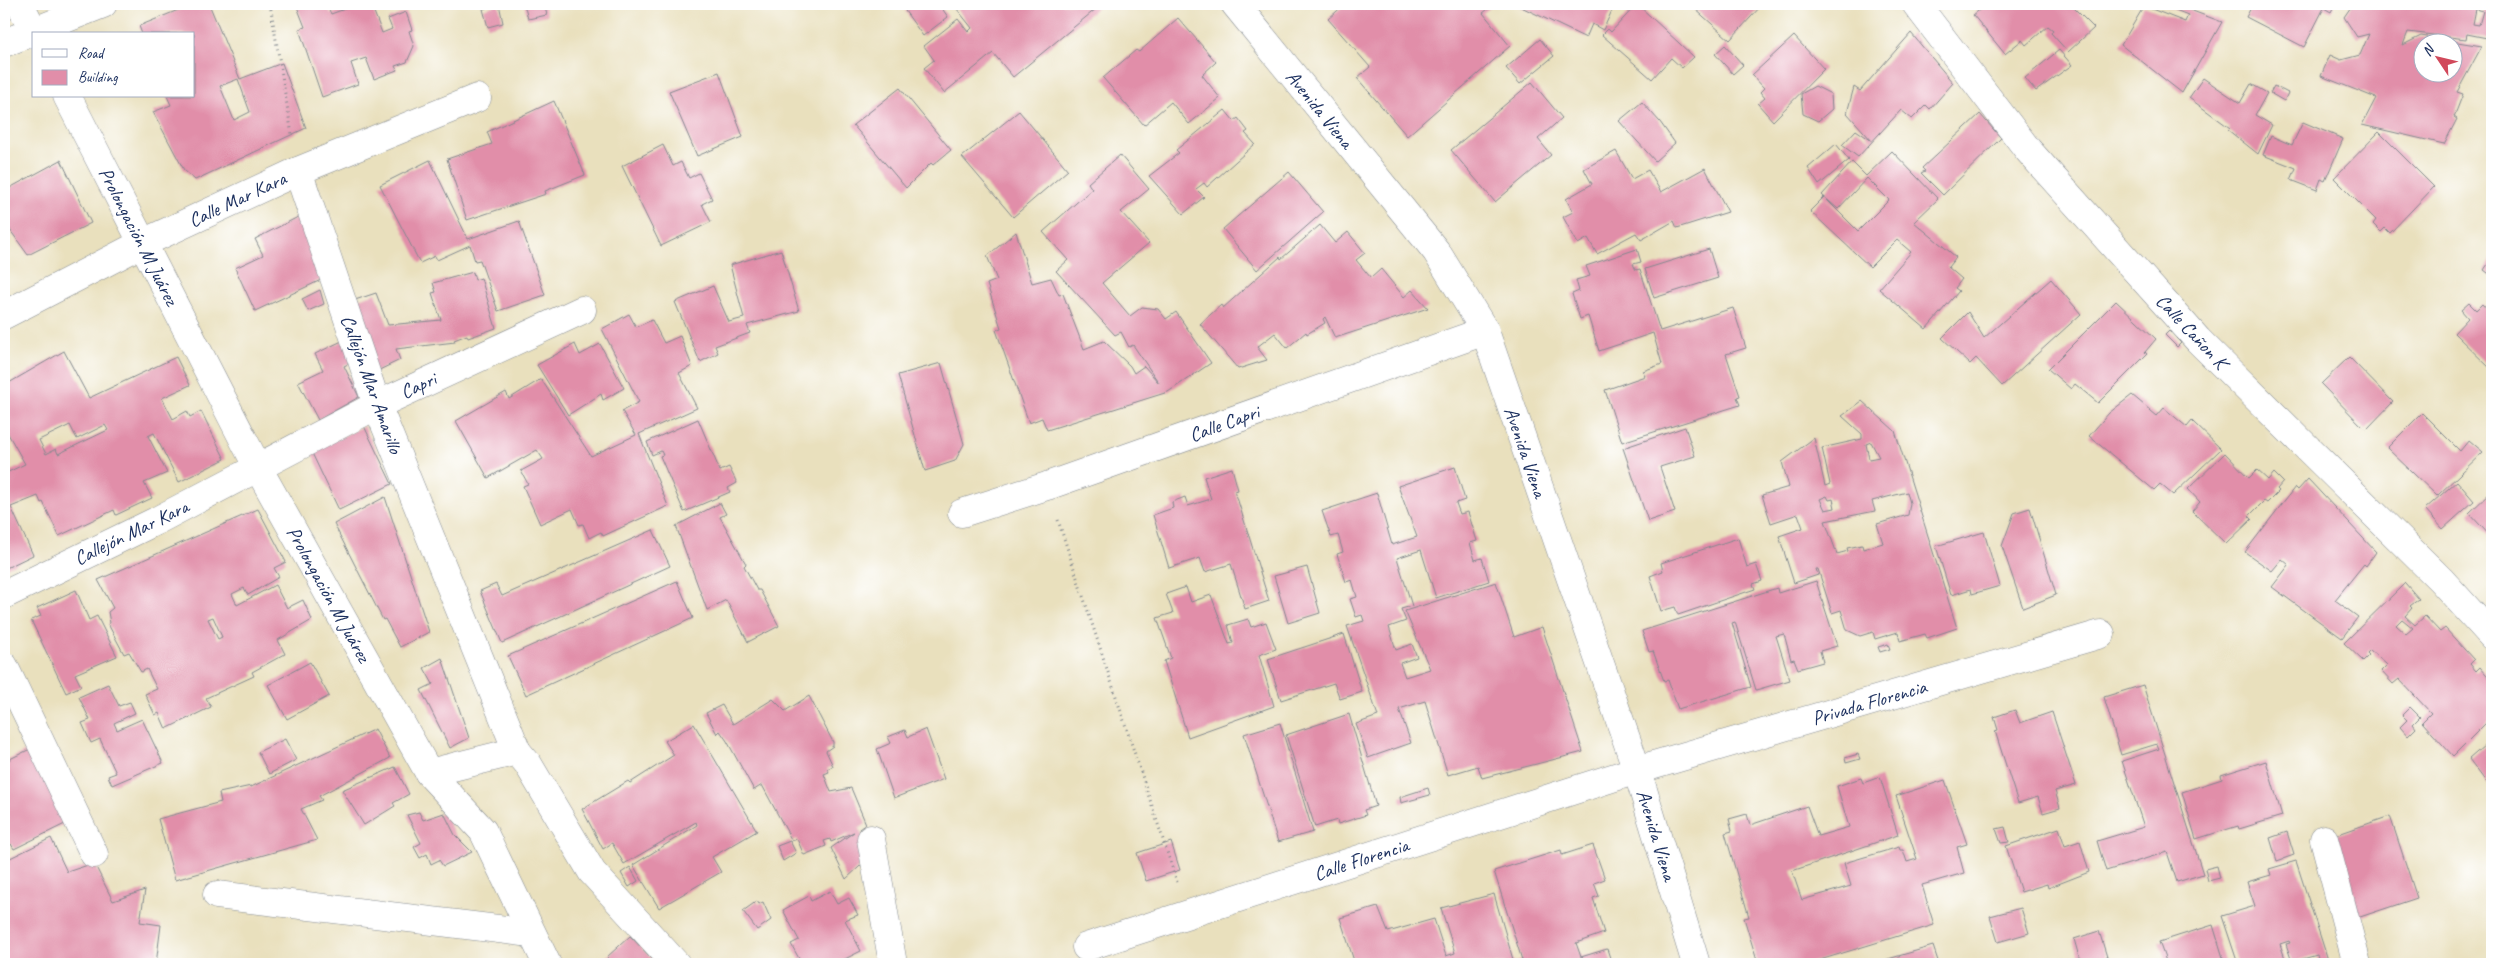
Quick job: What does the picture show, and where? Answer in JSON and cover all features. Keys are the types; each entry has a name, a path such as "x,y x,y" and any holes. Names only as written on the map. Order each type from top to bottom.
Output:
{"street":[{"path":"20,4 34,32 103,4"},
{"name":"Avenida Viena","path":"1235,4 1436,250 1485,331 1637,770 1696,964"},
{"name":"Calle Cañon K","path":"1916,4 2028,150 2198,340 2441,580 2492,636"},
{"path":"4,43 32,33"},
{"name":"Prolongación M Juárez","path":"68,98 258,468 429,773 483,831 546,964"},
{"name":"Calle Mar Kara","path":"4,315 143,243 298,170 477,98"},
{"name":"Callejón Mar Amarillo","path":"298,170 377,405 517,751"},
{"name":"Capri","path":"258,468 377,405 582,310"},
{"name":"Calle Capri","path":"962,513 1047,486 1485,331"},
{"name":"Callejón Mar Kara","path":"4,594 156,521 258,468"},
{"name":"Privada Florencia","path":"1637,770 2101,634"},
{"path":"4,666 94,854"},
{"path":"429,773 517,751 528,764 592,872 676,964"},
{"name":"Calle Florencia","path":"1086,947 1188,916 1637,770"},
{"path":"871,839 893,964"},
{"path":"2324,839 2357,964"},
{"path":"217,895 532,933"}],"path":[{"path":"270,4 298,170"},
{"path":"1047,486 1188,916"}],"building":[{"path":"193,4 209,4 240,79 282,63 306,128 195,180 184,170 153,112 171,105 168,98 195,98 195,32 141,32 139,26","holes":["238,79 250,112 234,120 220,86"]},
{"path":"296,4 326,4 331,14 358,4 371,4 382,33 392,29 388,19 406,12 412,30 409,31 414,46 407,62 395,66 397,70 374,79 366,58 351,63 358,84 322,97 299,29 305,27"},
{"path":"499,4 503,23 488,27 483,9"},
{"path":"524,4 544,4 547,15 528,19"},
{"path":"914,4 939,4 948,17 923,36 905,11"},
{"path":"953,4 1102,4 1013,77 993,53 944,93 924,68 934,60 924,46 958,19 968,32 972,28"},
{"path":"1345,4 1436,4 1440,6 1443,4 1488,4 1492,6 1483,13 1510,46 1407,136 1357,78 1370,67 1328,19"},
{"path":"1515,4 1615,4 1603,30 1592,24 1586,38"},
{"path":"1637,4 1694,57 1682,68 1671,58 1652,79 1602,35 1608,29 1611,32"},
{"path":"1698,4 1759,4 1761,6 1730,40 1694,8"},
{"path":"1987,4 2070,4 2094,28 2068,52 2051,33 2053,30 2048,26 2026,45 2022,40 2005,54 1973,15"},
{"path":"2166,4 2174,4 2222,22 2182,93 2121,45 2144,6 2185,22 2188,15 2165,6"},
{"path":"2253,4 2335,4 2331,12 2324,8 2304,47 2246,17"},
{"path":"2353,4 2492,4 2492,39 2467,34 2466,39 2464,39 2464,32 2408,32 2403,45 2414,40 2414,82 2462,82 2457,92 2463,94 2454,117 2457,119 2444,144 2362,125 2376,98 2321,76 2330,55 2341,60 2360,55 2369,34 2357,37 2344,17","holes":["2476,9 2483,11 2479,25 2473,24"]},
{"path":"1178,18 1216,62 1202,75 1220,98 1189,124 1171,102 1144,125 1103,78 1136,50 1139,52"},
{"path":"1911,33 1953,83 1930,109 1926,105 1912,119 1901,110 1858,157 1842,145 1856,130 1872,141 1847,113 1854,87 1860,91"},
{"path":"1794,36 1824,69 1773,121 1758,104 1765,98 1760,92 1764,88 1752,75"},
{"path":"1540,39 1554,56 1520,84 1506,68"},
{"path":"2464,43 2482,46 2464,79"},
{"path":"1725,45 1743,65 1733,74 1715,54"},
{"path":"2059,50 2072,65 2036,91 2025,78"},
{"path":"719,72 743,137 697,156 669,91"},
{"path":"2203,78 2240,103 2251,84 2267,93 2255,115 2272,125 2258,154 2228,130 2230,128 2189,98"},
{"path":"1532,82 1562,118 1538,139 1551,155 1495,202 1451,150"},
{"path":"1815,86 1831,94 1832,109 1818,121 1803,114 1801,94"},
{"path":"2274,86 2288,93 2284,101 2270,93"},
{"path":"900,88 951,150 933,165 931,163 906,188 853,125"},
{"path":"554,101 585,175 545,191 546,194 467,220 447,159 492,144 487,132"},
{"path":"1642,102 1675,143 1655,161 1619,121"},
{"path":"1225,110 1234,121 1238,118 1248,131 1245,133 1255,144 1207,187 1204,183 1196,189 1204,197 1183,214 1149,176 1179,153 1176,150"},
{"path":"1019,111 1068,170 1013,217 962,157"},
{"path":"1980,114 2001,138 1943,195 1921,173 1925,171 1922,168"},
{"path":"2303,122 2343,139 2325,181 2321,179 2317,190 2291,180 2296,168 2263,155 2271,136 2292,145"},
{"path":"2379,132 2434,187 2390,233 2385,228 2381,232 2373,224 2376,220 2334,178"},
{"path":"1836,144 1849,160 1819,185 1808,168"},
{"path":"663,145 673,166 681,162 689,178 699,173 712,199 702,204 711,222 661,246 622,166"},
{"path":"1616,151 1632,179 1648,170 1661,192 1705,168 1728,212 1677,228 1674,221 1641,240 1636,233 1597,254 1588,238 1578,244 1563,217 1573,212 1566,199 1592,184 1584,169"},
{"path":"1892,151 1938,199 1914,222 1956,257 1948,267 1962,279 1955,288 1959,291 1926,329 1879,289 1911,252 1897,240 1870,267 1810,211 1824,197 1858,231 1889,200 1867,178 1838,209 1822,195 1852,162 1866,176"},
{"path":"1120,155 1149,189 1121,212 1149,243 1102,283 1130,316 1142,307 1158,309 1166,319 1176,312 1211,363 1168,392 1047,430 1042,418 1029,423 996,330 1001,328 987,284 997,280 987,256 1016,232 1032,283 1051,278 1059,295 1063,294 1084,349 1104,341 1130,366 1134,373 1144,366 1159,383 1133,345 1129,347 1121,332 1115,335 1056,271 1068,260 1043,232 1092,189 1088,183"},
{"path":"61,160 91,223 28,255 10,230 4,212 4,191"},
{"path":"430,160 468,239 519,221 545,295 498,311 480,260 475,261 470,245 437,260 435,256 420,263 380,185"},
{"path":"1289,172 1323,212 1257,270 1223,229"},
{"path":"300,216 321,280 255,311 235,268 263,255 255,239"},
{"path":"1320,225 1335,243 1348,232 1365,253 1356,260 1371,278 1381,269 1404,297 1412,290 1428,308 1335,338 1325,317 1323,319 1325,323 1307,334 1306,332 1287,348 1275,333 1257,347 1267,360 1238,369 1200,324 1221,305 1223,308 1280,257 1281,259"},
{"path":"1637,249 1641,262 1633,264 1636,270 1640,269 1660,331 1733,308 1746,348 1726,354 1740,396 1737,397 1740,405 1622,442 1605,390 1645,376 1643,371 1662,364 1653,333 1599,351 1588,316 1580,319 1572,294 1579,291 1576,280 1590,276 1586,266"},
{"path":"1709,249 1718,278 1654,298 1645,269"},
{"path":"781,250 799,311 747,325 750,333 715,346 718,353 700,362 675,302 713,286 729,322 744,318 730,265"},
{"path":"2492,258 2492,276 2484,270"},
{"path":"473,272 475,280 481,278 496,328 468,338 467,335 454,340 455,342 396,349 400,360 371,374 349,302 376,293 388,325 441,320 432,293 436,292 433,283"},
{"path":"2051,279 2081,314 2002,386 1976,358 1970,364 1942,338 1968,312 1984,338"},
{"path":"320,290 324,304 308,311 302,299"},
{"path":"2116,301 2156,339 2145,352 2147,354 2098,403 2075,384 2071,389 2048,369"},
{"path":"2469,303 2476,310 2482,304 2492,315 2492,370 2454,333 2468,318 2461,310"},
{"path":"629,314 636,327 652,320 664,343 680,336 692,366 679,373 697,408 639,434 668,506 603,536 601,532 589,538 583,524 579,525 572,509 540,524 523,486 528,484 521,471 543,459 537,450 488,478 456,421 506,392 509,399 541,379 591,456 636,435 622,411 639,402 602,329"},
{"path":"2169,331 2181,343 2177,347 2165,335"},
{"path":"346,339 356,360 344,366 359,397 318,420 298,382 323,370 315,354"},
{"path":"575,344 580,355 600,344 624,388 603,400 601,394 568,415 537,365"},
{"path":"64,351 89,398 176,357 190,385 162,398 173,419 187,411 190,417 201,411 225,459 179,482 154,433 148,436 167,473 144,483 152,498 116,515 114,510 59,536 43,502 41,503 38,496 11,507 33,555 4,569 4,474 25,464 7,432 4,434 4,378 7,384","holes":["70,425 77,439 105,425 108,430 58,454 56,449 46,454 39,440"]},
{"path":"2349,357 2393,402 2366,430 2321,384"},
{"path":"941,363 964,444 955,461 925,471 898,375"},
{"path":"2132,395 2157,416 2164,408 2187,427 2192,421 2221,449 2173,495 2160,484 2154,490 2089,436 2109,413"},
{"path":"1862,401 1895,431 1957,628 1927,638 1925,634 1900,641 1898,632 1875,639 1873,632 1860,636 1847,630 1841,610 1832,613 1818,569 1816,569 1818,575 1794,583 1779,536 1803,528 1798,514 1771,523 1762,495 1789,487 1782,462 1814,438 1825,486 1830,484 1822,448 1862,439 1862,434 1842,416","holes":["1871,442 1879,457 1869,459 1866,444","1907,492 1910,503 1908,515 1877,524 1883,543 1863,549 1862,545 1847,548 1848,551 1837,554 1825,521 1875,511 1872,501","1827,496 1829,500 1833,499 1835,508 1825,510 1820,499"]},
{"path":"2422,413 2460,451 2469,440 2483,452 2437,496 2387,448"},
{"path":"698,419 720,471 729,467 737,483 728,488 730,492 684,512 660,456 663,455 661,451 652,455 647,442"},
{"path":"364,426 392,484 339,510 311,451"},
{"path":"1685,427 1695,456 1660,467 1675,512 1648,521 1623,448"},
{"path":"2225,453 2249,478 2257,470 2268,480 2274,473 2283,482 2277,489 2279,491 2267,503 2264,501 2249,516 2252,519 2226,544 2192,511 2200,502 2188,489"},
{"path":"1455,467 1465,500 1456,503 1460,514 1468,512 1477,541 1470,543 1475,560 1482,558 1489,581 1436,598 1421,550 1397,558 1412,606 1401,609 1406,621 1389,627 1396,650 1412,644 1417,657 1400,663 1405,677 1430,669 1405,611 1496,582 1514,637 1542,627 1583,752 1482,778 1478,766 1448,775 1425,701 1399,709 1411,743 1368,758 1356,724 1378,716 1347,626 1364,621 1362,615 1356,617 1350,599 1357,597 1352,580 1346,582 1337,554 1343,552 1338,535 1331,537 1322,511 1377,493 1392,545 1417,537 1398,486"},
{"path":"1232,468 1238,490 1235,491 1269,601 1245,609 1231,564 1205,572 1200,558 1169,568 1153,515 1173,508 1172,502 1185,497 1188,506 1211,499 1204,477"},
{"path":"2308,479 2376,552 2335,600 2358,617 2342,638 2272,587 2289,565 2282,559 2272,571 2245,552 2295,487 2298,490"},
{"path":"2457,481 2474,501 2443,529 2425,509"},
{"path":"2492,491 2492,538 2469,513"},
{"path":"385,497 429,632 400,647 385,619 383,620 334,524"},
{"path":"720,503 726,514 720,517 746,564 744,566 757,590 760,590 779,626 748,642 726,600 707,610 676,526"},
{"path":"2030,508 2056,595 2023,608 2002,546 2014,513"},
{"path":"258,509 286,562 274,568 279,577 248,595 244,588 232,594 237,605 275,585 287,608 303,600 312,620 278,640 285,654 252,672 254,676 206,698 211,707 166,729 159,713 155,715 145,694 157,689 147,669 141,672 129,652 124,654 108,624 110,623 108,612 113,608 98,580","holes":["213,617 222,637 218,639 208,619"]},
{"path":"653,530 670,566 502,643 480,591 496,584 502,596"},
{"path":"1984,532 2000,586 1972,594 1971,589 1951,595 1936,546"},
{"path":"1738,538 1747,567 1756,564 1762,581 1753,584 1755,589 1678,615 1675,607 1661,611 1650,576 1663,571 1661,563"},
{"path":"1307,567 1320,613 1288,623 1274,576"},
{"path":"677,581 693,618 526,695 508,656"},
{"path":"1816,581 1837,646 1820,651 1823,662 1798,669 1794,659 1791,660 1784,634 1776,636 1790,680 1756,690 1735,622 1732,623 1751,687 1678,709 1668,680 1664,681 1653,651 1649,652 1642,631 1777,588 1778,593"},
{"path":"2405,583 2419,599 2410,606 2412,608 2405,616 2415,625 2425,616 2440,632 2445,628 2474,660 2470,664 2476,671 2480,667 2492,681 2492,717 2453,756 2422,722 2431,713 2399,679 2393,684 2381,671 2387,665 2370,650 2367,653 2369,655 2363,661 2344,643","holes":["2402,619 2413,628 2406,634 2396,625"]},
{"path":"1186,587 1191,602 1211,595 1229,644 1233,643 1228,625 1248,619 1251,627 1266,622 1276,649 1259,655 1274,706 1188,737 1164,661 1171,658 1157,618 1173,613 1166,594"},
{"path":"76,590 89,620 97,616 117,656 75,674 81,686 66,693 31,620 41,616 37,608"},
{"path":"1344,634 1362,692 1340,699 1334,683 1281,700 1268,659"},
{"path":"1888,644 1890,649 1880,652 1878,647"},
{"path":"442,658 469,738 450,748 421,690 433,684 424,668"},
{"path":"310,662 329,696 287,719 268,685"},
{"path":"108,684 119,706 130,702 135,713 114,723 117,730 142,719 163,763 112,785 108,776 116,773 100,739 91,743 82,723 90,720 79,697"},
{"path":"2143,685 2203,874 2177,882 2167,852 2106,871 2097,841 2144,827 2122,761 2159,749 2157,744 2121,755 2104,697"},
{"path":"809,696 833,742 833,746 826,751 833,766 827,769 829,772 824,774 831,792 851,788 866,824 859,829 872,855 846,879 831,848 854,832 831,842 830,839 824,841 826,846 804,855 797,839 792,841 762,785 754,790 727,741 720,731 717,734 706,713 722,705 733,724 773,699 785,711"},
{"path":"2410,707 2420,717 2413,724 2416,728 2408,736 2400,727 2407,720 2402,715"},
{"path":"2015,710 2020,723 2052,712 2076,785 2055,791 2060,808 2043,813 2038,797 2018,803 1995,731 1998,730 1994,717"},
{"path":"1349,714 1376,806 1364,810 1366,815 1338,824 1337,820 1315,827 1286,735"},
{"path":"1280,723 1313,832 1278,842 1244,734"},
{"path":"694,724 757,831 712,857 721,872 659,908 633,865 697,825 696,822 624,864 612,843 603,849 582,809 628,781 630,783 674,755 665,741"},
{"path":"375,729 390,758 319,796 322,800 301,809 317,840 175,880 158,819 221,802 219,793 251,787"},
{"path":"926,729 944,779 894,798 877,749 891,743 888,737 905,730 908,737"},
{"path":"285,739 296,760 269,774 258,752"},
{"path":"2492,739 2492,790 2469,759"},
{"path":"36,746 73,820 14,849 11,844 4,847 4,762"},
{"path":"1858,754 1860,759 1846,763 1845,758"},
{"path":"2266,761 2282,816 2239,829 2238,826 2196,839 2182,792 2222,779 2221,775"},
{"path":"395,767 409,794 393,803 395,806 364,825 342,790"},
{"path":"1880,777 1898,835 1792,871 1802,900 1851,886 1844,863 1899,847 1900,850 1903,850 1907,862 1917,859 1896,796 1945,780 1967,844 1957,847 1964,873 1922,885 1934,925 1807,964 1758,964 1744,918 1749,917 1725,833 1732,831 1729,819 1747,814 1750,825 1807,806 1818,836 1849,827 1837,786 1861,778 1863,783"},
{"path":"1428,788 1430,795 1401,803 1400,797"},
{"path":"419,812 423,820 444,813 455,835 472,852 443,866 439,860 431,864 427,854 420,858 414,847 421,843 407,815"},
{"path":"2390,816 2417,898 2351,920 2330,837"},
{"path":"2005,827 2009,842 2001,843 1996,829"},
{"path":"2059,828 2065,846 2080,841 2089,872 2048,888 2047,884 2021,892 2006,846"},
{"path":"2287,832 2294,855 2277,861 2270,838"},
{"path":"51,838 67,872 94,863 113,901 145,890 140,922 161,925 156,964 4,964 4,861"},
{"path":"790,841 796,853 783,861 777,846"},
{"path":"1171,842 1180,870 1146,881 1137,853"},
{"path":"1593,845 1605,879 1594,883 1599,896 1593,898 1604,933 1576,943 1581,957 1607,949 1612,964 1355,964 1340,918 1378,907 1388,932 1434,919 1446,956 1455,953 1441,908 1494,894 1514,963 1522,960 1494,871 1561,850 1562,855"},
{"path":"2296,861 2329,963 2320,964 2317,955 2292,962 2286,944 2290,943 2289,941 2280,944 2287,964 2238,964 2222,916 2255,906 2247,882 2271,875 2269,869"},
{"path":"2217,866 2220,878 2208,881 2205,869"},
{"path":"630,867 638,881 629,887 621,873"},
{"path":"830,891 837,904 849,898 858,915 845,920 861,951 835,964 811,964 809,960 802,964 791,944 799,940 783,910 809,896 811,901"},
{"path":"757,901 759,904 763,902 771,920 757,930 743,911"},
{"path":"2021,908 2029,933 1998,942 1990,916"},
{"path":"2213,925 2225,964 2167,964 2159,942"},
{"path":"2099,931 2107,957 2081,964 2074,939"},
{"path":"630,936 657,964 614,964 607,957"},
{"path":"1933,946 1939,964 1882,964 1881,961"}]}
